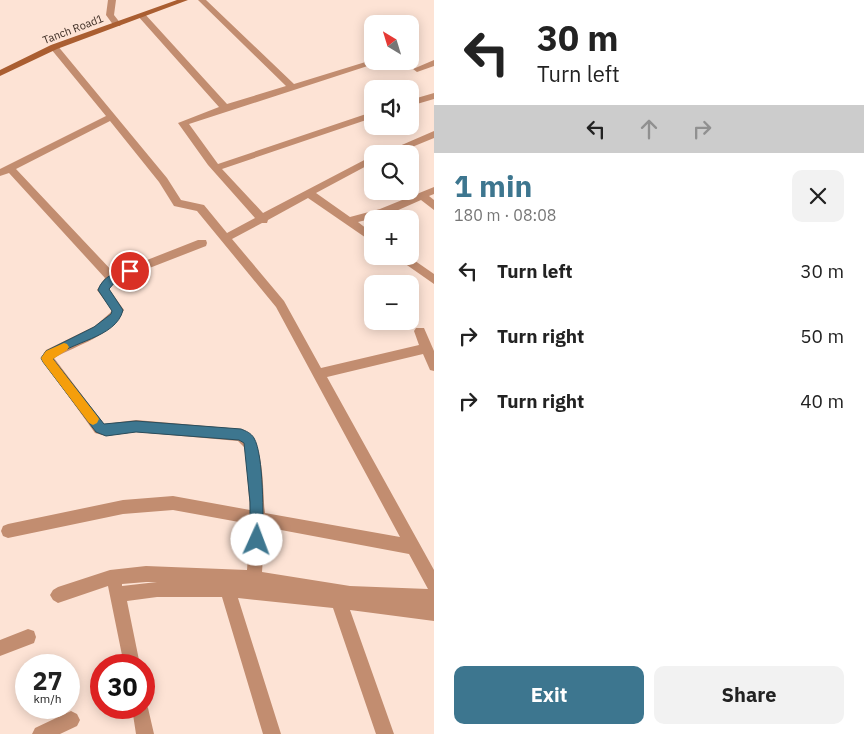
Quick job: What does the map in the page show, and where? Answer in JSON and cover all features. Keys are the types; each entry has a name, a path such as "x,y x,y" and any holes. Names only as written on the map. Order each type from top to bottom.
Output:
{"street":[{"path":"112,0 110,15 117,24"},
{"name":"Tanch Road1","path":"0,73 54,47 184,0"},
{"path":"202,0 292,87"},
{"path":"141,15 225,108"},
{"path":"54,47 163,180 178,203 200,208 280,304 434,585"},
{"path":"419,68 434,63"},
{"path":"262,220 216,168 183,123 187,120 364,65"},
{"path":"419,100 434,96"},
{"path":"111,117 5,170 112,278"},
{"path":"216,168 364,118"},
{"path":"408,145 434,134"},
{"path":"226,238 364,164"},
{"path":"348,221 383,212 434,190"},
{"path":"310,194 364,232"},
{"path":"422,195 434,206"},
{"path":"202,243 112,278 103,290 118,310 116,316 98,330 50,354 47,358 48,362 100,429 136,426 241,435 248,440 252,448 258,520 254,578"},
{"path":"412,265 434,280"},
{"path":"420,331 434,366"},
{"path":"318,374 427,348"},
{"path":"8,531 123,507 173,504 413,547"},
{"path":"58,594 110,578 146,574 254,578 350,594 434,597"},
{"path":"110,578 118,594 130,654"},
{"path":"118,594 178,588 227,588 434,614"},
{"path":"227,588 272,734"},
{"path":"339,602 385,734"},
{"path":"0,648 28,637"},
{"path":"142,719 145,734"},
{"path":"41,734 64,727"}],"slow traffic":[{"path":"64,347 50,354 47,358 48,362 93,419"}],"route":[{"path":"130,271 112,278 103,290 118,310 116,316 98,330 50,354 47,358 48,362 100,429 136,426 241,435 248,440 252,448 258,520 257,540"}]}
